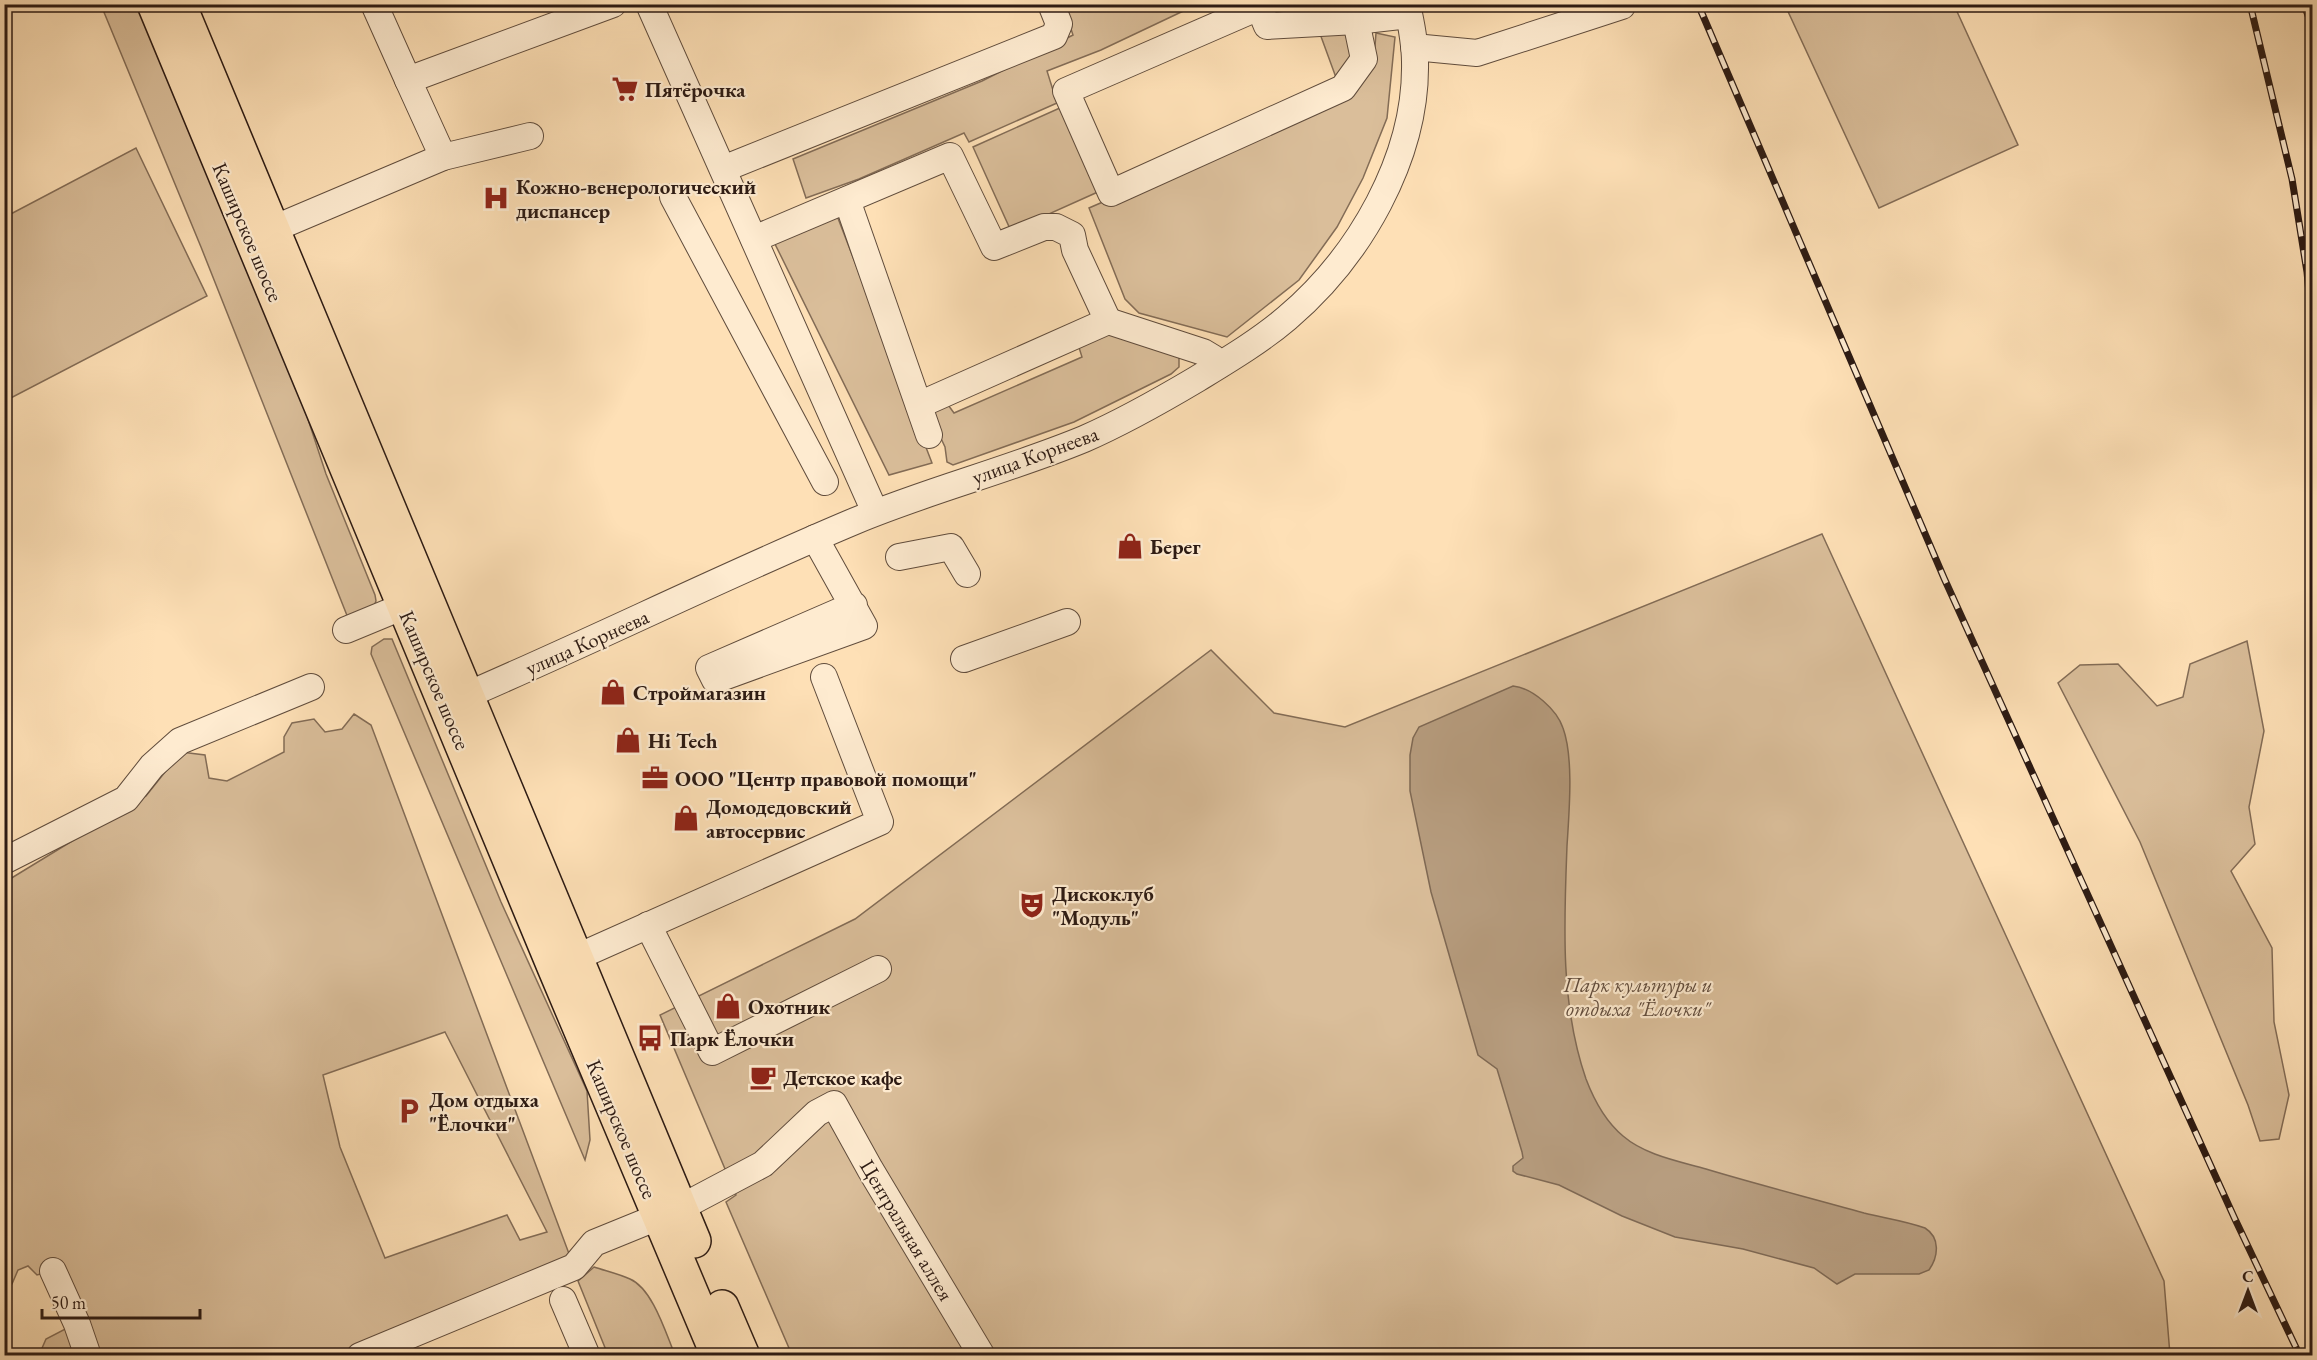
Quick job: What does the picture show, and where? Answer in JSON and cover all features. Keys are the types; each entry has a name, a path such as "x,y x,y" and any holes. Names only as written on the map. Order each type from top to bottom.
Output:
{"main road":[{"name":"Каширское шоссе","path":"154,4 404,606 456,700 575,957 670,1212 718,1356"},
{"name":"Каширское шоссе","path":"178,4 273,230 456,700 670,1212 743,1356"}],"street":[{"path":"375,4 443,157"},
{"path":"408,80 613,4"},
{"path":"649,4 875,512"},
{"path":"723,169 1054,36 1059,24 1051,4"},
{"path":"1356,21 1364,59 1343,87 1111,193 1066,91 1259,6 1267,26 1356,21 1408,10"},
{"path":"1414,47 1477,52 1622,6"},
{"name":"улица Корнеева","path":"456,700 875,512 1082,440 1125,420 1219,365 1272,330 1302,304 1343,258 1371,219 1392,173 1410,113 1414,85 1414,47 1408,10"},
{"path":"273,230 443,157 531,136"},
{"path":"754,239 950,156 994,247 1044,227 1056,227 1072,235 1075,250 1108,321"},
{"path":"673,197 825,482"},
{"path":"846,200 929,435"},
{"path":"919,405 1108,321 1203,351 1219,365"},
{"path":"815,538 854,605 864,626 715,680 709,668 854,605"},
{"path":"899,558 951,547 967,574"},
{"path":"346,630 404,606"},
{"path":"964,658 1067,622"},
{"path":"575,957 880,822 824,677"},
{"path":"4,861 126,799 152,766 180,741 311,687"},
{"path":"648,925 712,1052 878,969"},
{"name":"Центральная аллея","path":"670,1212 731,1183 763,1164 818,1113 834,1104 870,1169 982,1356"},
{"path":"360,1356 574,1267 594,1243 670,1212"},
{"path":"53,1271 77,1324 88,1356"},
{"path":"563,1300 587,1356"}],"green space":[{"path":"101,5 137,5 303,404 326,474 375,595 374,606 348,618 201,247"},
{"path":"1063,5 1196,5 1101,50 1047,71 1057,103 969,142 964,133 859,179 806,198 793,159 982,81 1073,35"},
{"path":"1785,5 1954,5 2018,145 1879,208"},
{"path":"1319,31 1361,33 1357,57 1338,83"},
{"path":"1376,33 1395,37 1387,118 1363,178 1337,227 1299,280 1227,337 1139,313 1125,299 1089,208 1329,104 1367,70 1375,46"},
{"path":"1062,107 1100,191 1011,231 973,147"},
{"path":"136,148 207,296 5,401 5,217"},
{"path":"836,213 932,463 889,475 774,242"},
{"path":"1104,331 1179,355 1179,367 1171,374 1074,422 953,465 947,462 945,447 930,415 946,402 954,413 1082,357 1077,341"},
{"name":"Парк культуры и отдыха \"Ёлочки\"","path":"1822,534 2164,1281 2170,1355 792,1355 726,1202 736,1195 660,1015 855,919 1211,650 1274,713 1345,727"},
{"path":"384,639 392,639 501,902 587,1091 590,1140 585,1160 371,654 372,647"},
{"path":"2247,641 2264,731 2249,807 2255,844 2231,871 2272,948 2274,1022 2289,1095 2279,1139 2260,1141 2248,1105 2140,842 2058,683 2080,665 2118,664 2157,706 2183,697 2190,664"},
{"path":"354,714 371,725 571,1259 338,1356 39,1355 46,1339 77,1323 52,1271 37,1275 28,1266 18,1270 12,1284 5,1287 5,882 146,796 181,752 205,755 209,778 227,781 284,752 284,737 292,723 314,719 325,732 342,729","holes":["445,1032 547,1232 520,1240 507,1215 385,1258 340,1147 323,1075"]},
{"path":"594,1267 638,1284 658,1313 675,1355 608,1355 578,1281"}],"shaded area":[{"path":"1513,686 1536,695 1550,707 1563,728 1569,754 1570,786 1565,904 1568,993 1578,1051 1586,1079 1605,1117 1632,1143 1662,1157 1925,1228 1936,1242 1936,1254 1929,1270 1919,1274 1855,1274 1837,1284 1814,1268 1743,1249 1675,1237 1622,1216 1559,1185 1513,1171 1513,1166 1523,1158 1522,1152 1497,1069 1478,1055 1431,892 1410,791 1410,755 1413,738 1419,727"}],"railway":[{"path":"1698,4 1944,578 2234,1217 2300,1356"},
{"path":"2250,4 2292,179 2307,272 2312,326"},
{"path":"2304,4 2312,27"}],"place":[{"name":"Пятёрочка","path":"625,89"},
{"name":"Кожно-венерологический диспансер","path":"496,198"},
{"name":"Берег","path":"1130,546"},
{"name":"Строймагазин","path":"613,692"},
{"name":"Hi Tech","path":"628,740"},
{"name":"ООО \"Центр правовой помощи\"","path":"655,778"},
{"name":"Домодедовский автосервис","path":"686,818"},
{"name":"Дискоклуб \"Модуль\"","path":"1032,905"},
{"name":"Охотник","path":"728,1006"},
{"name":"Парк Ёлочки","path":"650,1038"},
{"name":"Детское кафе","path":"763,1077"},
{"name":"Дом отдыха \"Ёлочки\"","path":"409,1111"}]}
